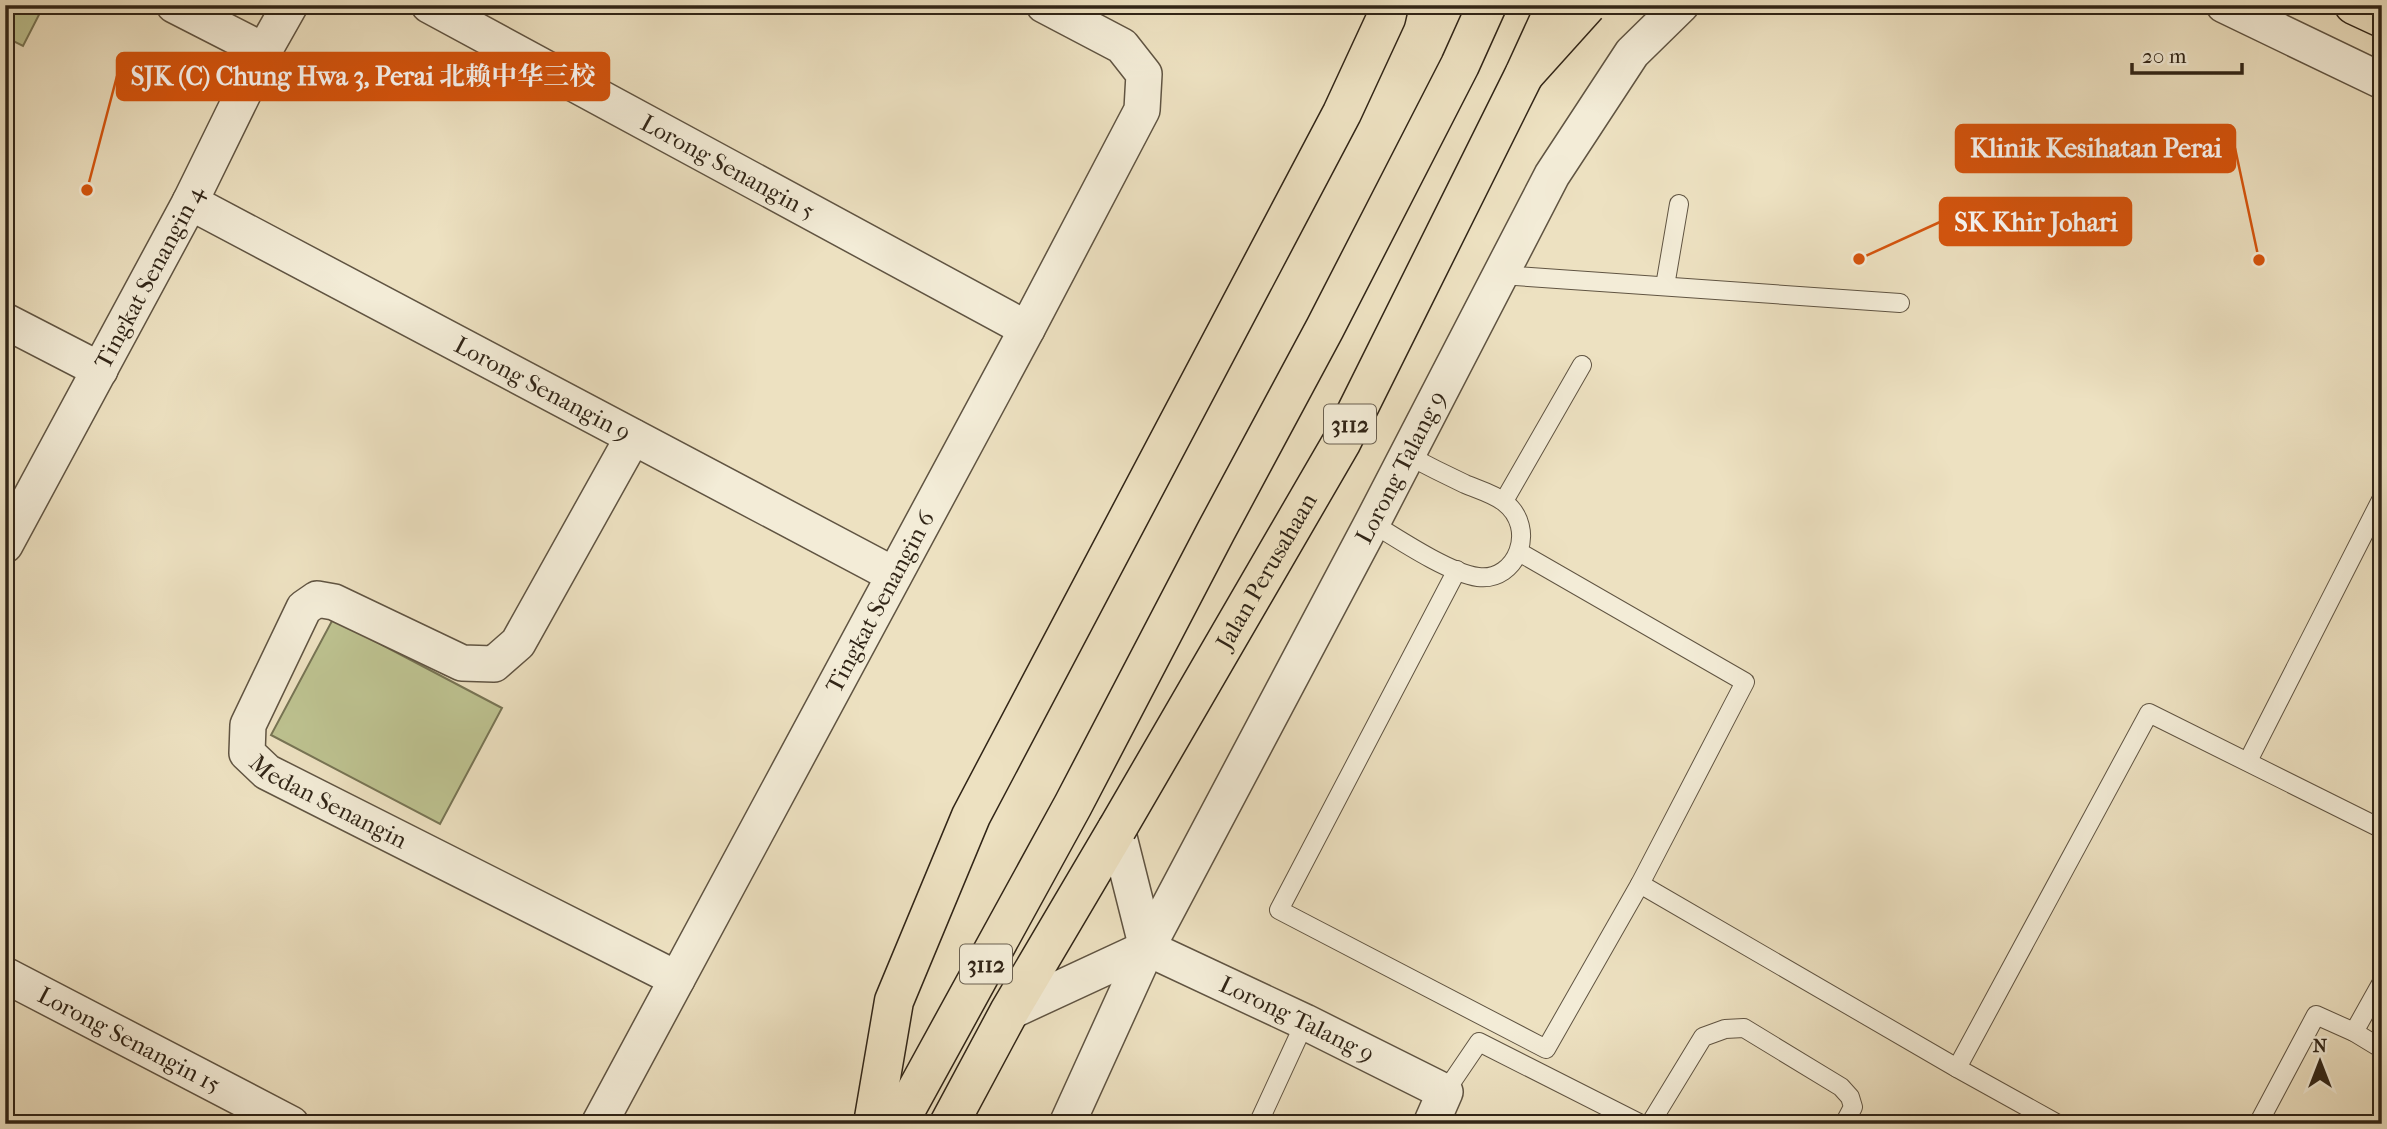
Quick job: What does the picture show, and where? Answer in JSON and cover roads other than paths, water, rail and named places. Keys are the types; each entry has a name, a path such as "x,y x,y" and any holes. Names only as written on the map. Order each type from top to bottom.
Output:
{"main road":[{"path":"873,1124 894,1001 971,816 1342,113 1386,19 1389,5"},
{"name":"3112","path":"898,1124 1073,805 1325,328 1454,77 1487,5"},
{"name":"Jalan Perusahaan","path":"948,1124 1009,1012 1341,443 1524,75 1556,5"},
{"path":"1524,75 1587,5"},
{"path":"2354,5 2382,18"}],"street":[{"path":"174,5 264,51"},
{"name":"Tingkat Senangin 4","path":"5,545 190,202 264,51 290,5"},
{"name":"Lorong Senangin 5","path":"429,5 1027,329"},
{"name":"Tingkat Senangin 6","path":"599,1124 1142,110 1144,75 1122,46 1044,5"},
{"name":"Lorong Talang 9","path":"1445,1092 1305,1022 1147,948 1373,523 1552,175 1632,53 1681,5"},
{"path":"2224,5 2382,81"},
{"name":"Lorong Senangin 9","path":"190,202 894,575"},
{"path":"5,321 100,370"},
{"name":"Medan Senangin","path":"634,437 518,643 494,664 462,663 334,602 317,599 304,608 248,725 247,753 267,772 677,979"},
{"path":"1067,1124 1147,948 1117,829"},
{"path":"1009,1012 1147,948"},
{"name":"Lorong Senangin 15","path":"5,975 291,1124"},
{"path":"1431,1124 1445,1092"}],"lane":[{"path":"1665,286 1679,204"},
{"path":"1501,275 1900,303"},
{"path":"1504,501 1582,365"},
{"path":"1373,523 1413,549 1479,578 1504,571 1519,552 1523,529 1517,515 1504,501 1407,455"},
{"path":"2248,761 2382,498"},
{"path":"1457,570 1279,910 1546,1049 1640,884 1745,682 1519,552"},
{"path":"1957,1068 2149,713 2382,829"},
{"path":"1640,884 2058,1124"},
{"path":"2354,1032 2382,982"},
{"path":"2258,1124 2316,1015 2354,1032 2382,1049"},
{"path":"1258,1124 1305,1022"},
{"path":"1650,1124 1703,1037 1725,1029 1744,1028 1841,1087 1850,1097 1853,1107 1844,1124"},
{"path":"1445,1092 1479,1042 1641,1124"}],"place":[{"name":"SJK (C) Chung Hwa 3, Perai 北赖中华三校","path":"87,190"},
{"name":"SK Khir Johari","path":"1859,259"},
{"name":"Klinik Kesihatan Perai","path":"2259,260"}]}
